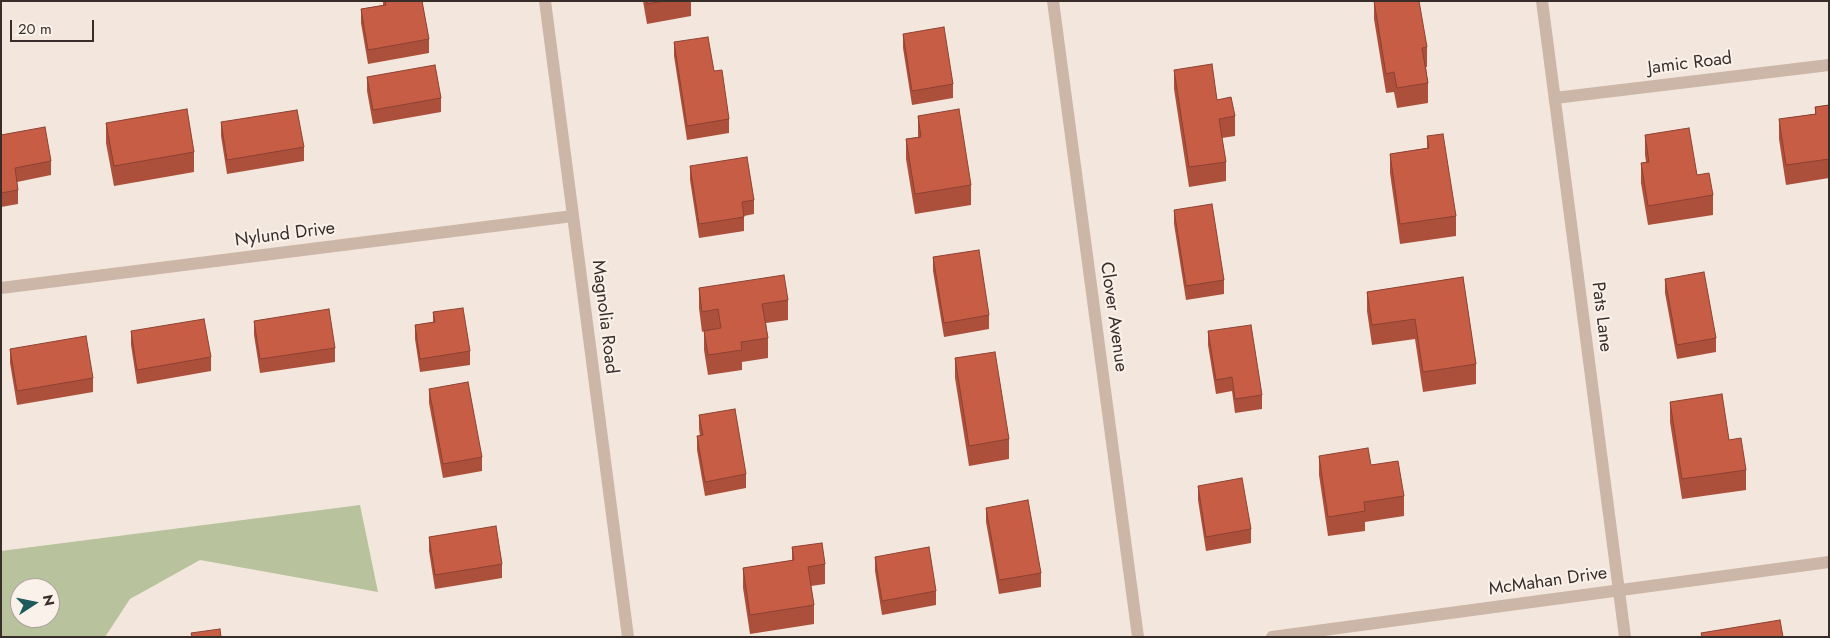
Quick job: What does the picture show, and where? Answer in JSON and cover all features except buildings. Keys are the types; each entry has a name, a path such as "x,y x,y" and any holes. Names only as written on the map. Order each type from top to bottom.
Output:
{"street":[{"name":"Magnolia Road","path":"545,1 628,637"},
{"name":"Clover Avenue","path":"1053,1 1138,637"},
{"name":"Pats Lane","path":"1542,1 1625,637"},
{"name":"Jamic Road","path":"1555,98 1829,65"},
{"name":"Nylund Drive","path":"1,288 573,216"},
{"name":"McMahan Drive","path":"1272,637 1829,562"}],"green space":[{"path":"360,505 378,592 200,560 130,599 105,637 1,637 1,551"}]}
